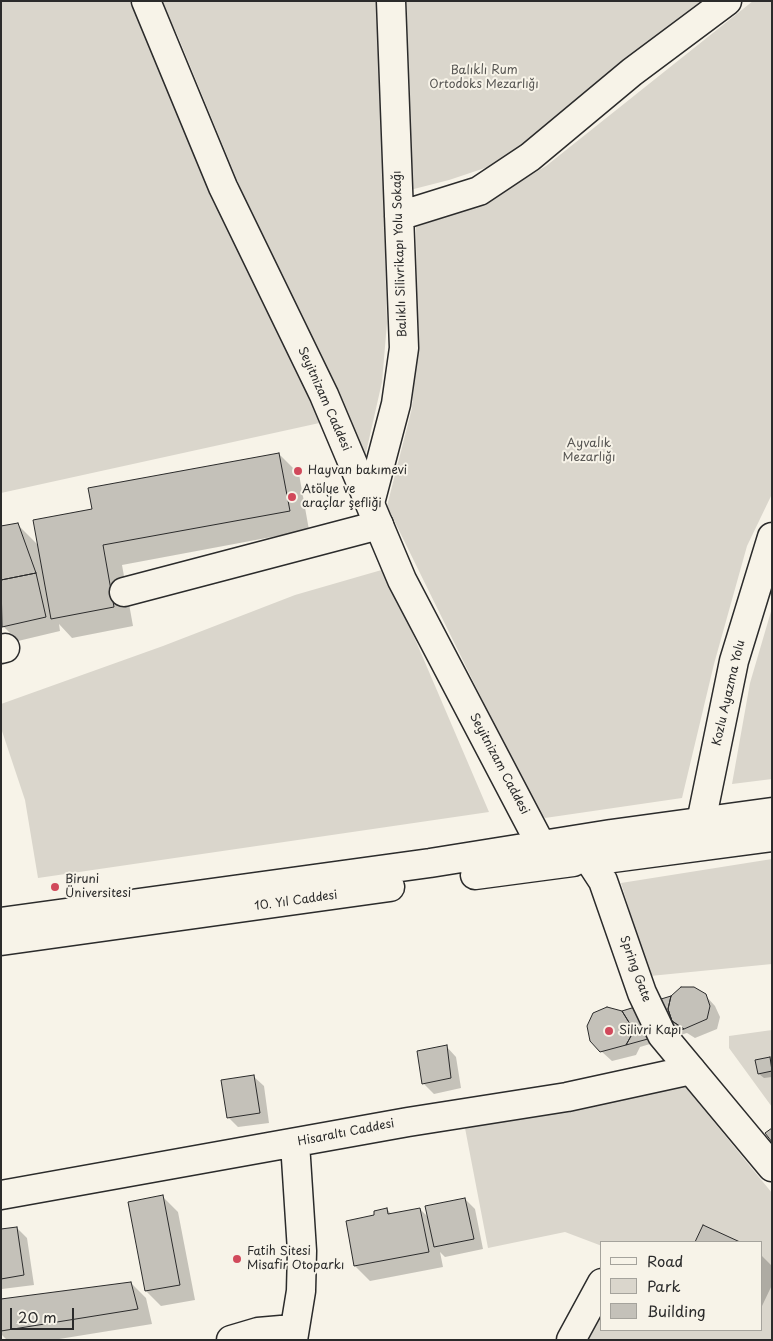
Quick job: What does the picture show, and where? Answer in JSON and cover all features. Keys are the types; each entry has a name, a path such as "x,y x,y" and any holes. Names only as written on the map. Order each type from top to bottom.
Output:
{"main road":[{"name":"Seyitnizam Caddesi","path":"146,1 223,187 324,395 402,580 541,845"},
{"name":"Balıklı Silivrikapı Yolu Sokağı","path":"374,514 396,404 404,348 391,1"},
{"path":"399,216 479,191 530,157 632,72 726,1"},
{"path":"124,592 374,514"},
{"name":"Kozlu Ayazma Yolu","path":"701,822 734,661 772,537"},
{"name":"10. Yıl Caddesi","path":"1,922 772,812"},
{"path":"541,845 550,852 565,857 590,861 772,837"},
{"name":"Spring Gate","path":"569,841 586,855 604,881 642,993 662,1035 772,1166"},
{"name":"10. Yıl Caddesi","path":"1,941 543,865 590,861"},
{"name":"Hisaraltı Caddesi","path":"1,1195 408,1122 567,1097 691,1070"},
{"path":"294,1340 301,1291 302,1251 295,1143"},
{"path":"571,1340 600,1287"},
{"path":"231,1340 258,1332 282,1330 289,1340"}],"green space":[{"path":"1,1 132,1 324,422 1,493"},
{"path":"160,1 378,1 387,323 382,382 365,457 247,204 177,34"},
{"name":"Balıklı Rum Ortodoks Mezarlığı","path":"406,1 703,1 672,23 545,128 494,165 449,180 410,190"},
{"name":"Ayvalık Mezarlığı","path":"753,1 772,1 772,494 747,546 714,664 682,798 545,818 536,809 387,506 412,408 417,340 416,227 481,205 546,166"},
{"path":"385,569 489,812 38,878 25,800 1,728 1,704 163,646 295,595"},
{"path":"772,608 772,779 732,784 750,683"},
{"path":"772,859 772,964 650,976 621,883"},
{"path":"772,1030 772,1107 729,1048 729,1036"},
{"path":"682,1083 772,1193 772,1340 581,1340 600,1302 600,1331 763,1331 763,1241 600,1241 600,1245 565,1232 488,1248 465,1128"}],"building":[{"path":"279,453 290,511 103,545 114,607 51,619 33,520 92,509 88,488"},
{"path":"18,523 36,573 1,580 1,526"},
{"path":"36,573 46,617 2,627 1,580"},
{"name":"Silivri Kapı","path":"681,987 694,987 706,994 710,1006 707,1019 684,1029 672,1021 668,1009 671,996"},
{"path":"671,996 668,1009 672,1021 684,1029 626,1045 631,1036 630,1024 622,1011"},
{"name":"Silivri Kapı","path":"607,1007 622,1011 630,1024 631,1036 626,1045 600,1052 590,1041 587,1026 593,1013"},
{"path":"447,1045 451,1078 422,1084 417,1051"},
{"path":"770,1057 772,1071 758,1074 755,1060"},
{"path":"254,1075 260,1113 227,1118 221,1080"},
{"path":"772,1128 772,1142 765,1133"},
{"path":"163,1195 180,1285 145,1291 128,1202"},
{"path":"465,1198 474,1239 434,1247 425,1206"},
{"path":"387,1208 388,1214 420,1208 429,1252 354,1266 346,1221 374,1215 374,1211"},
{"path":"703,1225 738,1241 695,1241"},
{"path":"17,1227 24,1275 1,1279 1,1229"},
{"path":"131,1282 138,1309 1,1331 1,1299"}],"place":[{"name":"Hayvan bakımevi","path":"298,471"},
{"name":"Atölye ve araçlar şefliği","path":"292,497"},
{"name":"Biruni Üniversitesi","path":"55,887"},
{"name":"Silivri Kapı","path":"609,1031"},
{"name":"Fatih Sitesi Misafir Otoparkı","path":"237,1259"}]}
